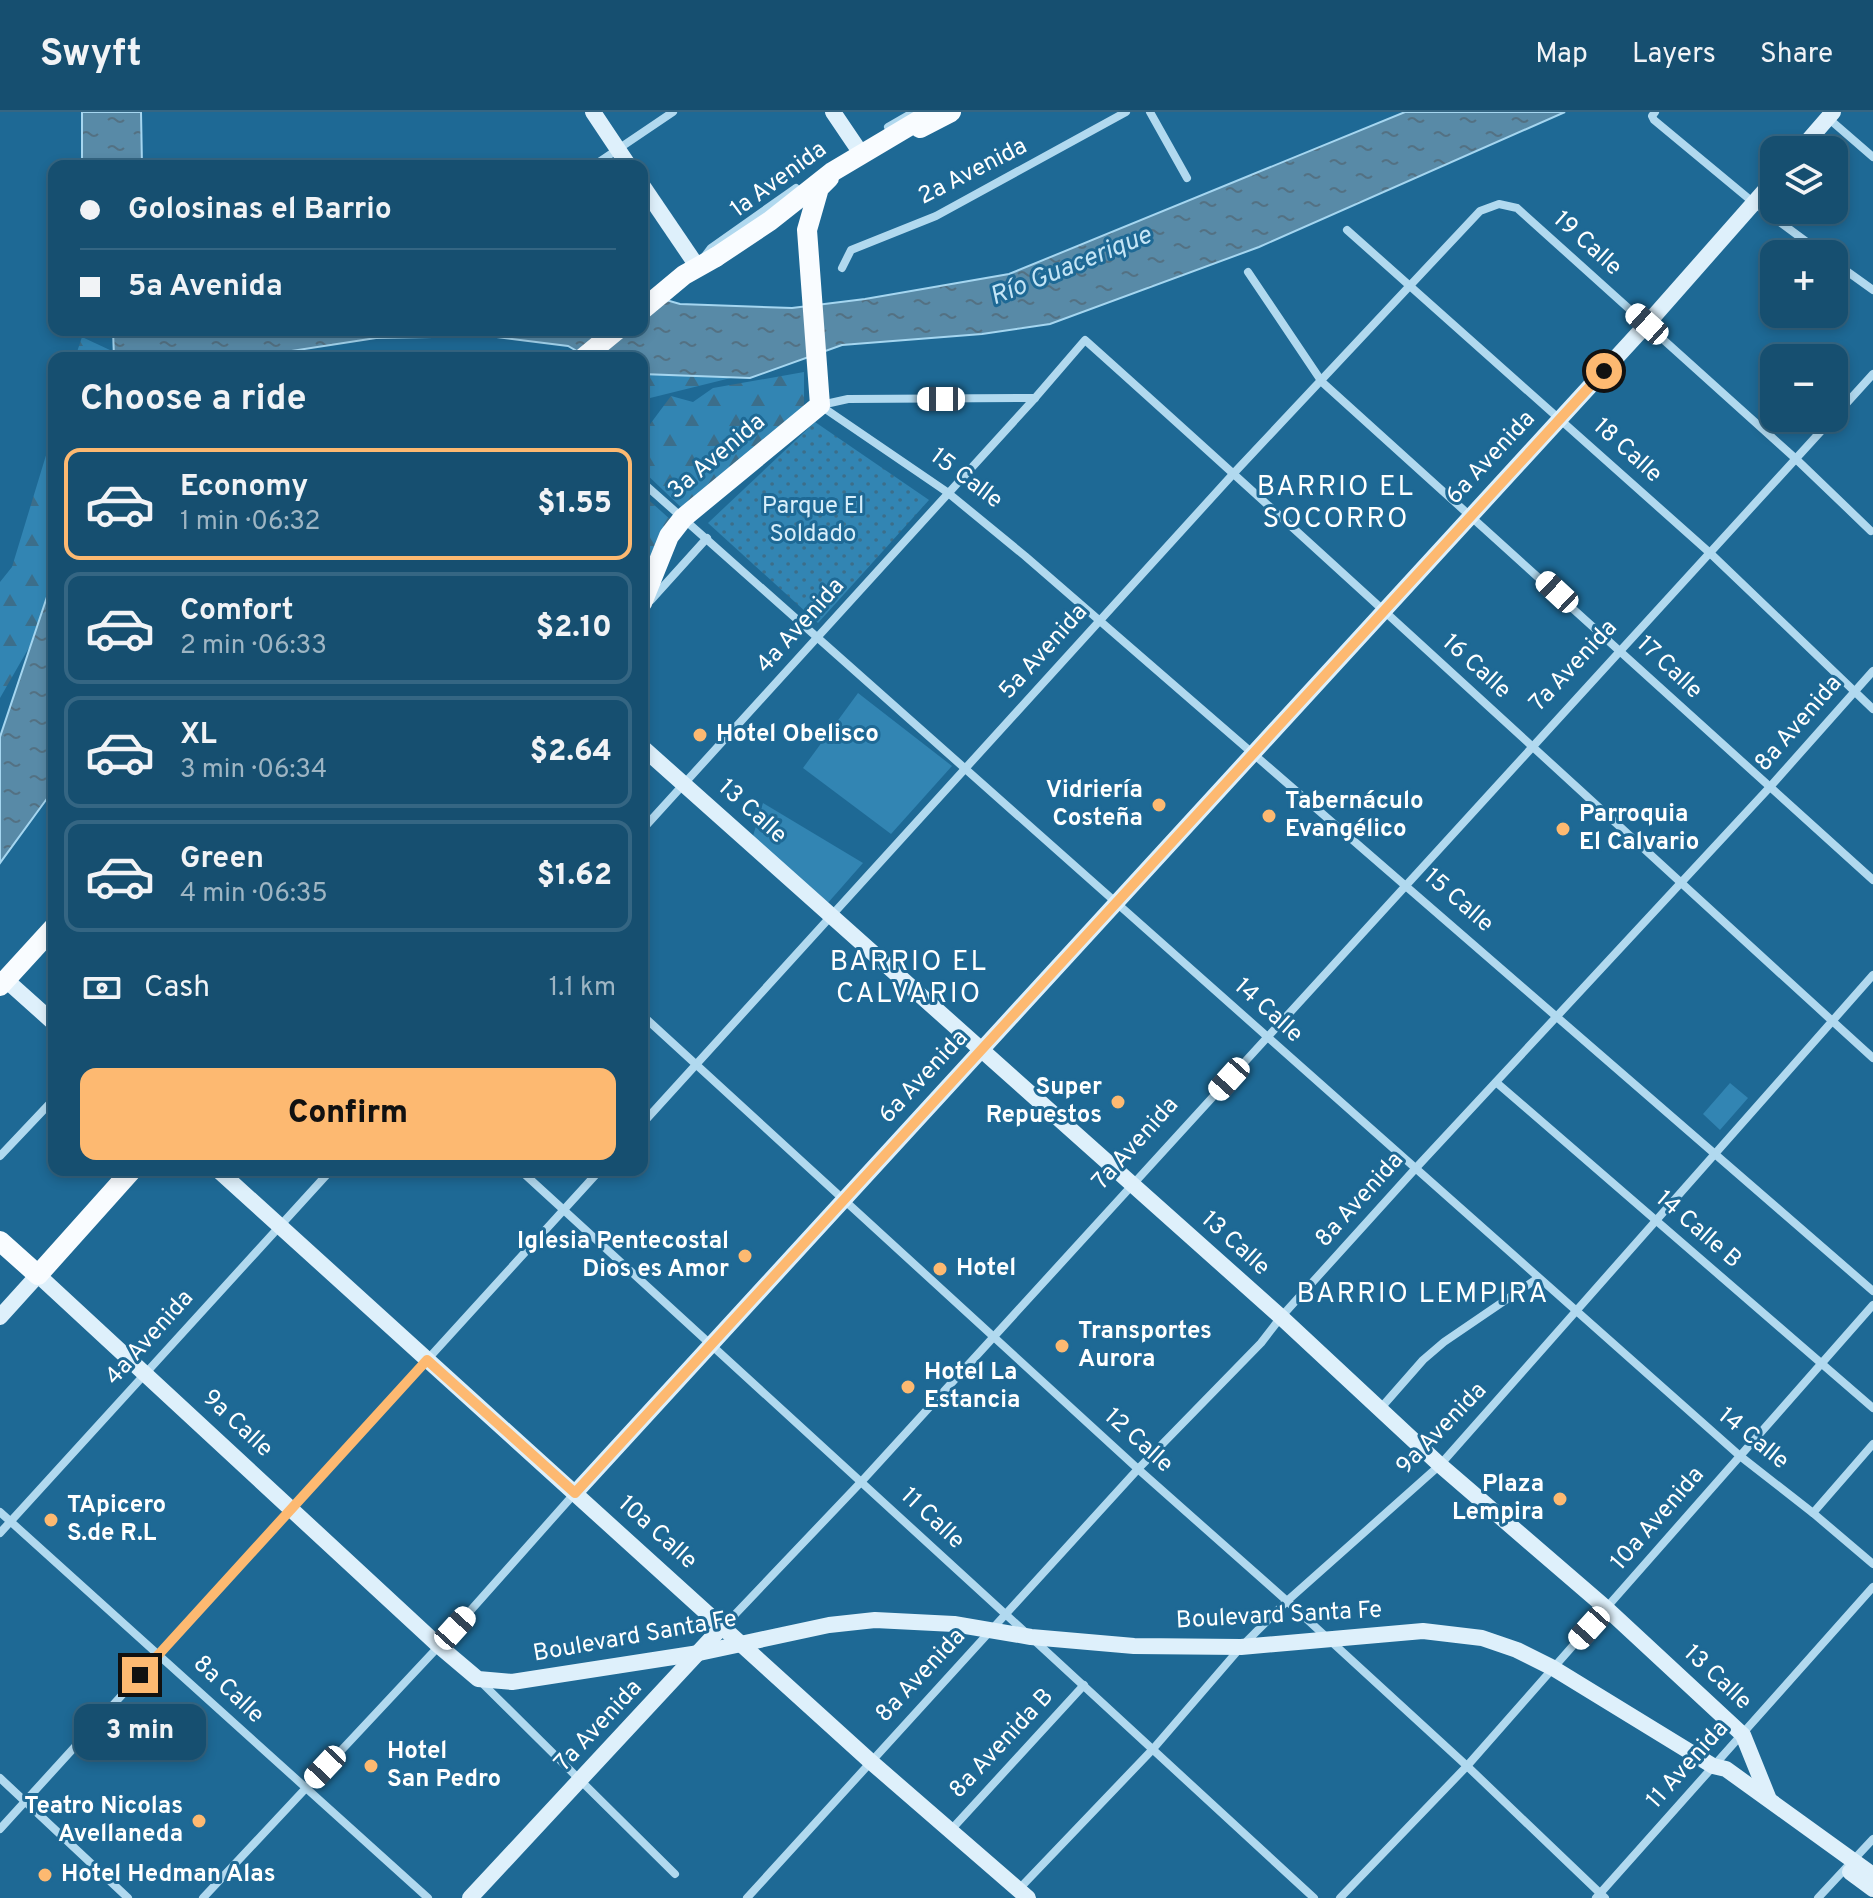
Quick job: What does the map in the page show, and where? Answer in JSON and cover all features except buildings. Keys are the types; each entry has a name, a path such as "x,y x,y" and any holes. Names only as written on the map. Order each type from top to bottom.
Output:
{"main road":[{"name":"1a Avenida","path":"648,305 690,270 716,257 770,221 832,172 933,112"},
{"path":"812,208 824,192 854,167 951,112"},
{"path":"820,395 807,244 812,208 819,188 852,160 856,155 856,146"},
{"path":"590,352 610,336"},
{"name":"3a Avenida","path":"648,590 669,536 683,518 820,395"},
{"path":"2,980 48,933"},
{"path":"38,1275 127,1176"},
{"name":"9a Calle","path":"0,1241 38,1275"}],"street":[{"path":"593,112 625,160"},
{"path":"602,160 673,112"},
{"path":"833,112 856,146"},
{"name":"1a Avenida","path":"690,270 711,248 856,146 914,112"},
{"name":"2a Avenida","path":"842,268 851,250 936,216 1126,112"},
{"path":"1150,112 1187,178"},
{"path":"1654,114 1754,203 1804,240"},
{"path":"1812,136 1830,115 1873,157"},
{"path":"648,196 690,270"},
{"name":"6a Avenida","path":"203,1898 439,1646 575,1493 1647,324 1760,196"},
{"name":"19 Calle","path":"1480,211 1499,204 1517,208 1796,459 1871,531"},
{"name":"5a Avenida","path":"648,1117 1234,473 1480,211"},
{"name":"18 Calle","path":"1347,230 1710,553 1873,709"},
{"name":"17 Calle","path":"1248,272 1322,382 1472,514 1873,880"},
{"path":"1848,272 1873,290"},
{"name":"4a Avenida","path":"648,823 1085,340"},
{"name":"16 Calle","path":"1085,340 1385,610 1873,1058"},
{"name":"7a Avenida","path":"1848,402 1873,374"},
{"path":"820,395 848,399 1035,398"},
{"name":"15 Calle","path":"820,395 947,492 1100,621 1873,1291"},
{"name":"7a Avenida","path":"470,1898 862,1481 1821,432"},
{"name":"14 Calle","path":"648,487 819,636 964,770 1576,1312 1740,1456 1873,1564"},
{"path":"648,590 707,538"},
{"name":"8a Avenida","path":"747,1898 1138,1469 1261,1343 1415,1169 1769,788 1873,671"},
{"name":"13 Calle","path":"648,752 1281,1317 1440,1465 1606,1608 1743,1735 1768,1798"},
{"name":"9a Avenida","path":"1024,1894 1241,1647 1287,1601 1440,1465 1873,975"},
{"path":"2,980 48,1018"},
{"name":"12 Calle","path":"648,1020 1467,1766 1601,1896"},
{"name":"14 Calle B","path":"1497,1083 1873,1408"},
{"path":"0,1156 48,1105"},
{"name":"10a Calle","path":"225,1176 870,1761 1024,1894"},
{"name":"4a Avenida","path":"0,1533 325,1176"},
{"name":"11 Calle","path":"527,1176 1314,1898"},
{"path":"0,1829 595,1176"},
{"path":"0,1317 38,1275"},
{"name":"9a Calle","path":"38,1275 439,1646"},
{"path":"1380,1409 1423,1360 1444,1342 1538,1278"},
{"name":"10a Avenida","path":"1340,1898 1467,1766 1873,1305"},
{"path":"1813,1513 1873,1444"},
{"name":"8a Calle","path":"0,1512 428,1898"},
{"name":"11 Avenida","path":"1601,1896 1873,1587"},
{"name":"Boulevard Santa Fe","path":"478,1679 512,1682 699,1653 829,1625 875,1620 954,1624 1031,1637 1134,1646 1241,1647 1423,1631 1451,1633 1482,1638 1517,1650 1553,1668 1713,1766 1726,1769 1768,1798 1849,1865 1873,1889"},
{"path":"439,1646 478,1679 675,1874"},
{"name":"8a Avenida B","path":"950,1831 1084,1685"},
{"name":"Boulevard Santa Fe","path":"1713,1766 1721,1777 1849,1865 1873,1875"},
{"path":"0,1778 128,1898"},
{"path":"1818,1898 1873,1839"}],"green space":[{"path":"82,337 114,352 77,352"},
{"path":"772,349 791,363 648,399 648,356"},
{"path":"804,372 804,406 684,510 648,476 648,427 671,396 693,402 713,388"},
{"name":"Parque El Soldado","path":"815,422 929,500 818,623 708,523"},
{"path":"48,449 48,614 0,698 0,582 12,567"},
{"path":"648,499 682,530 648,579"},
{"path":"858,693 952,766 891,834 803,768"},
{"path":"763,803 863,863 827,904 753,836"},
{"path":"1730,1083 1748,1098 1720,1130 1703,1114"}],"water":[{"path":"82,112 141,112 142,160 82,160"},
{"name":"Río Guacerique","path":"1405,112 1565,112 1259,247 1050,324 982,334 842,345 750,378 648,374 648,352 578,352 568,346 489,336 648,336 648,295 680,304 792,308 865,299 1009,274"},
{"path":"113,336 489,336 376,338 285,352 114,352"},
{"path":"48,594 48,797 0,863 0,737"}],"place":[{"name":"Hotel Obelisco","path":"700,735"},
{"name":"Vidriería Costeña","path":"1159,805"},
{"name":"Tabernáculo Evangélico","path":"1269,816"},
{"name":"Parroquia El Calvario","path":"1563,829"},
{"name":"Super Repuestos","path":"1118,1102"},
{"name":"Iglesia Pentecostal Dios es Amor","path":"745,1256"},
{"name":"Hotel","path":"940,1269"},
{"name":"Transportes Aurora","path":"1062,1346"},
{"name":"Hotel La Estancia","path":"908,1387"},
{"name":"Plaza Lempira","path":"1560,1499"},
{"name":"TApicero S.de R.L","path":"51,1520"},
{"name":"Hotel San Pedro","path":"371,1766"},
{"name":"Teatro Nicolas Avellaneda","path":"199,1821"},
{"name":"Hotel Hedman Alas","path":"45,1875"}],"district":[{"name":"BARRIO EL SOCORRO","path":"1336,504"},
{"name":"BARRIO EL CALVARIO","path":"909,979"},
{"name":"BARRIO LEMPIRA","path":"1423,1295"}],"route":[{"path":"140,1675 427,1360 575,1493 1604,371"}]}
